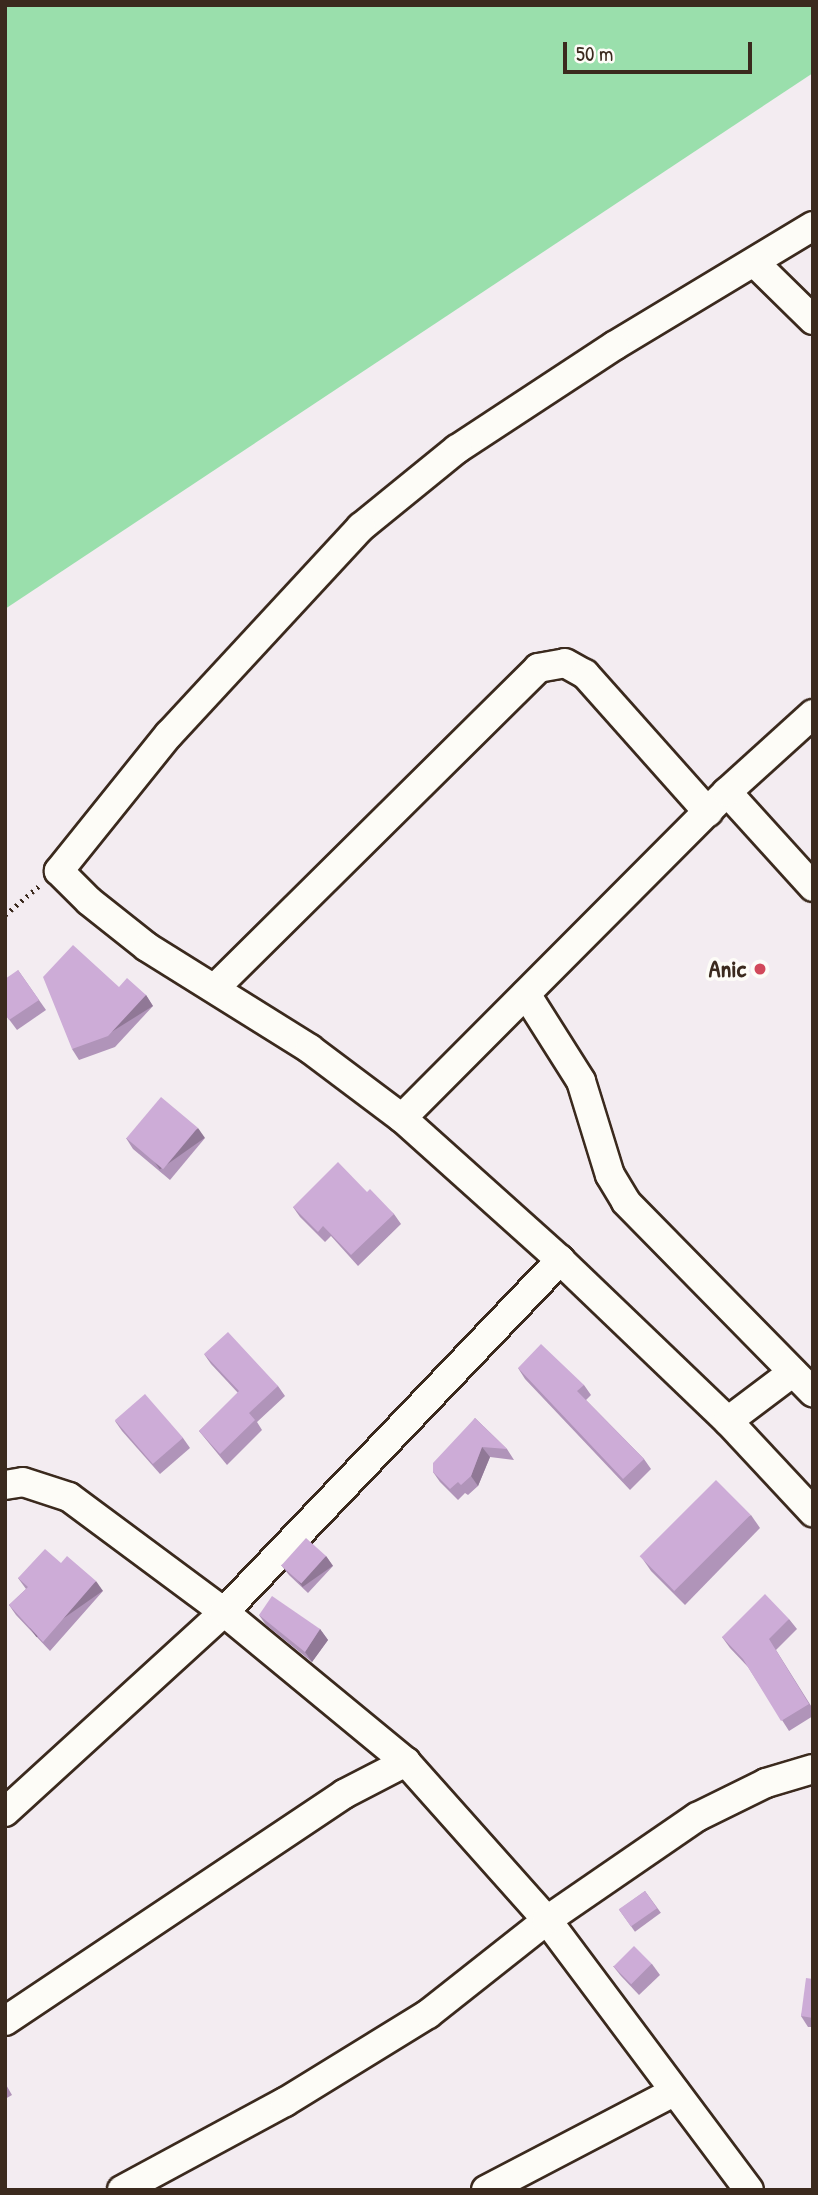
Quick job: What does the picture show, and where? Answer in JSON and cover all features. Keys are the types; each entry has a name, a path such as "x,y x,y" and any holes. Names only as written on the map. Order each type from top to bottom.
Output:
{"street":[{"path":"813,226 756,264 614,346 469,442 361,527 169,734 59,870 89,901 147,947 310,1049 402,1118 560,1260 727,1421 813,1512"},
{"path":"756,264 813,320"},
{"path":"215,988 538,668 565,663 585,674 718,802 813,887"},
{"path":"402,1118 718,802 813,714"},
{"path":"526,994 582,1081 610,1175 626,1202 813,1392"},
{"path":"5,1812 223,1612 560,1260"},
{"path":"727,1421 793,1372"},
{"path":"5,1485 23,1482 69,1497 223,1612 406,1762 547,1920 749,2190"},
{"path":"5,2021 344,1794 406,1762"},
{"path":"122,2190 285,2102 428,2014 547,1920 697,1817 766,1783 813,1769"},
{"path":"486,2190 675,2091"}],"path":[{"path":"5,915 59,870"}],"green space":[{"path":"5,5 813,5 813,73 5,609"}],"building":[{"path":"73,945 119,987 127,978 146,995 108,1036 72,1049 43,977"},
{"path":"18,970 39,1000 9,1020 5,1014 5,979"},
{"path":"161,1097 198,1128 163,1169 126,1138"},
{"path":"338,1162 367,1192 370,1189 394,1214 351,1255 323,1226 318,1232 293,1207"},
{"path":"228,1332 278,1386 249,1413 255,1420 220,1454 199,1431 239,1391 204,1354"},
{"path":"541,1344 584,1385 577,1391 644,1459 623,1479 518,1368"},
{"path":"145,1394 183,1438 153,1464 115,1420"},
{"path":"475,1418 507,1449 482,1447 471,1476 461,1485 458,1482 450,1489 433,1472 433,1463"},
{"path":"716,1480 751,1515 674,1591 640,1556"},
{"path":"306,1538 326,1556 301,1584 281,1565"},
{"path":"45,1549 61,1563 67,1556 96,1581 43,1642 9,1605 28,1587 18,1578"},
{"path":"765,1594 789,1619 769,1639 809,1704 781,1721 743,1659 722,1637"},
{"path":"272,1596 320,1629 305,1652 259,1615"},
{"path":"645,1891 657,1908 631,1927 619,1909"},
{"path":"634,1946 652,1964 631,1984 613,1967"},
{"path":"806,1978 813,1979 813,2018 801,2016"}],"place":[{"name":"Anic","path":"760,969"}]}
